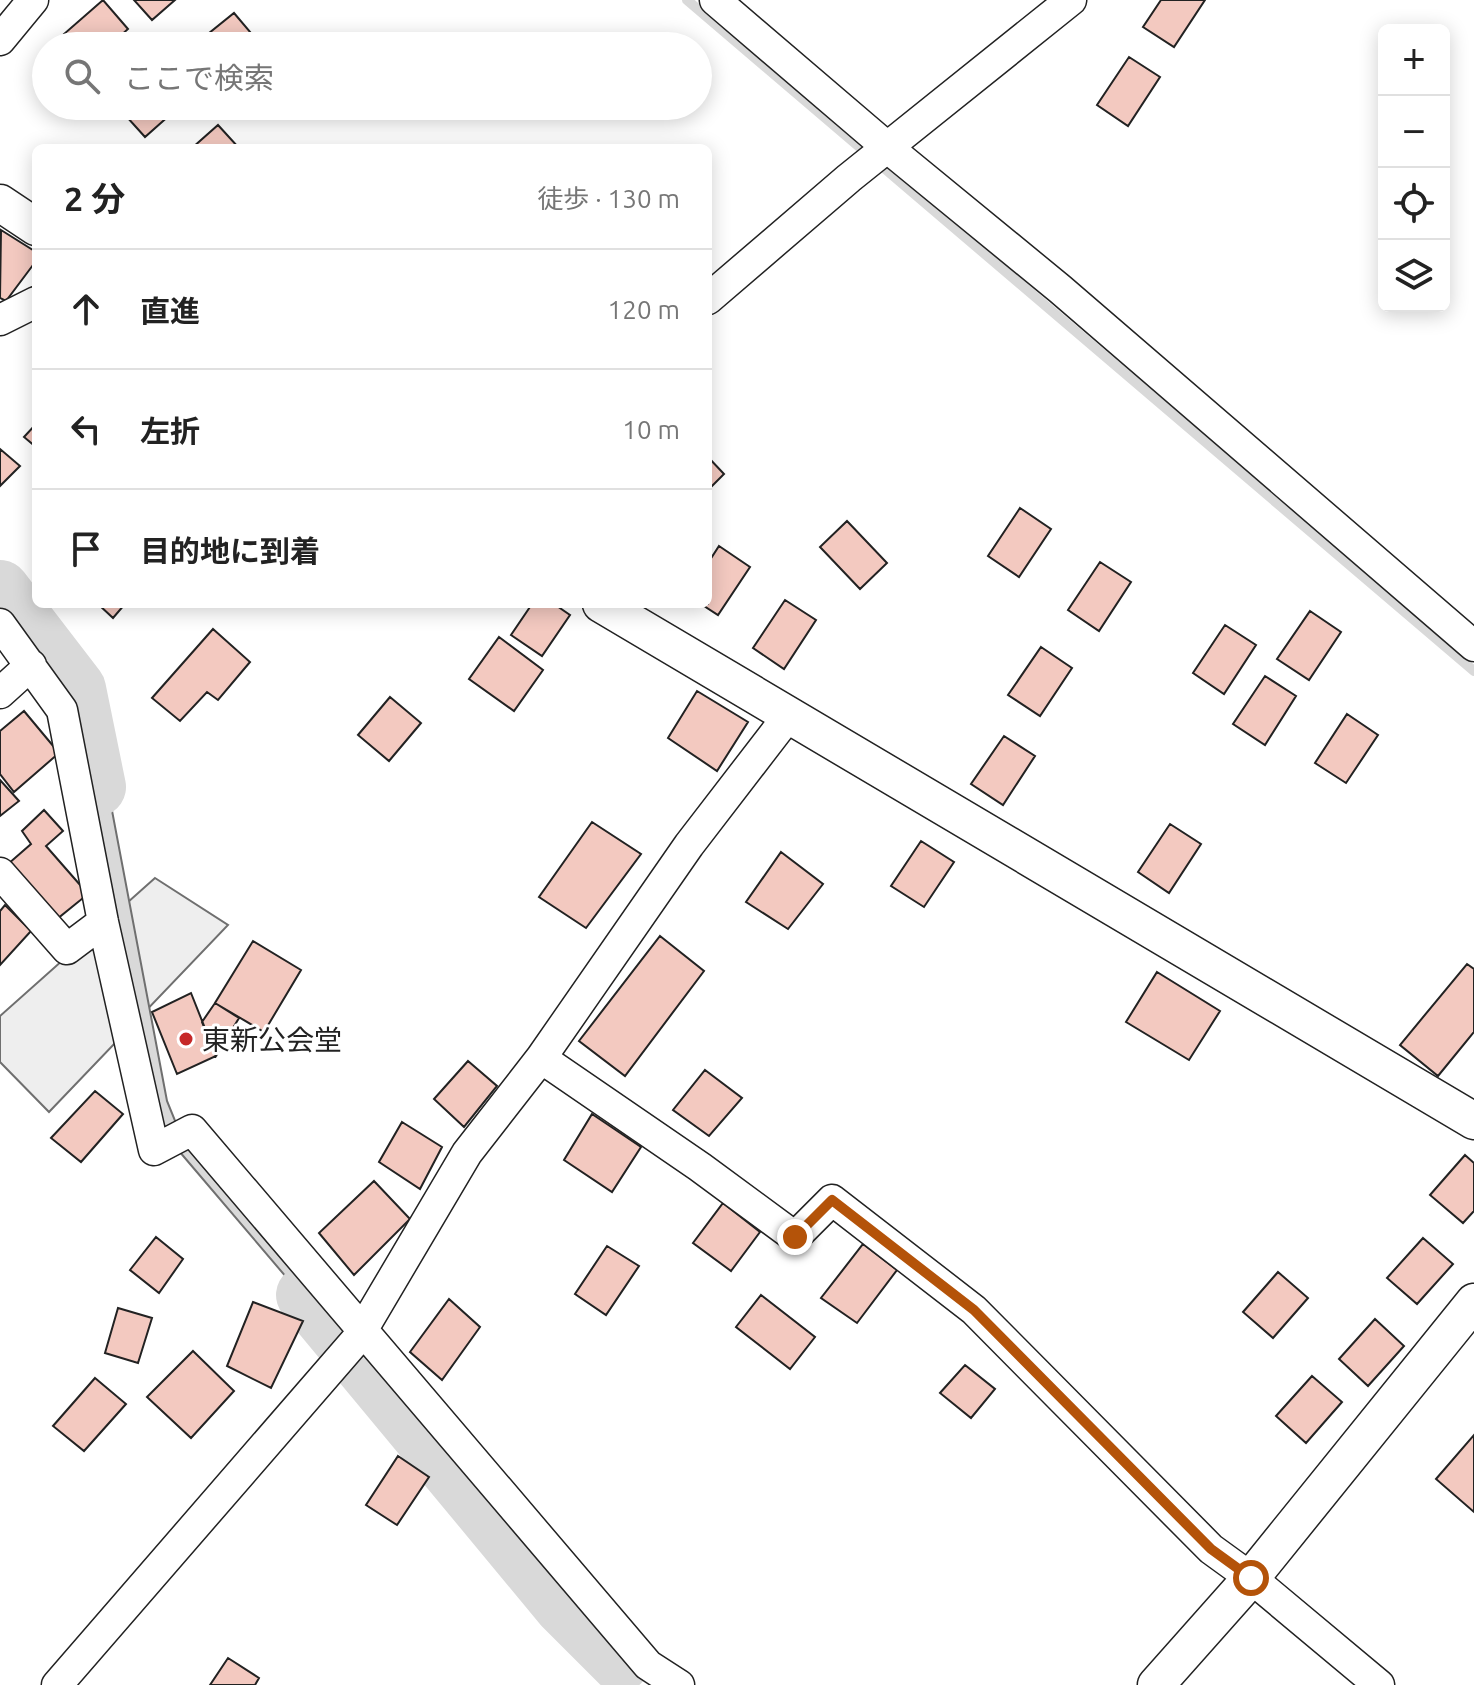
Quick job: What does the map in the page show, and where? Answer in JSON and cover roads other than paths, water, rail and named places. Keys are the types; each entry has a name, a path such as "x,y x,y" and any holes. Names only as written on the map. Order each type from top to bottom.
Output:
{"street":[{"path":"0,40 33,0"},
{"path":"715,0 887,149 1060,289 1474,646"},
{"path":"712,296 856,173 1071,0"},
{"path":"0,203 32,224"},
{"path":"0,320 32,304"},
{"path":"608,608 1474,1121"},
{"path":"0,624 62,710 103,922 154,1150 192,1130 353,1342 640,1675 679,1685"},
{"path":"0,693 31,665"},
{"path":"57,1685 353,1342 467,1153 541,1058 689,845 789,715"},
{"path":"0,873 67,949 103,922"},
{"path":"541,1058 700,1167 795,1237 832,1200 974,1310 1211,1549 1251,1578 1379,1685"},
{"path":"1156,1685 1251,1578 1474,1302"}],"waterway":[{"path":"687,0 1474,671"},
{"path":"0,590 76,689 96,787"},
{"path":"306,1295 564,1606 620,1662"}],"place":[{"name":"東新公会堂","path":"186,1039"}]}
